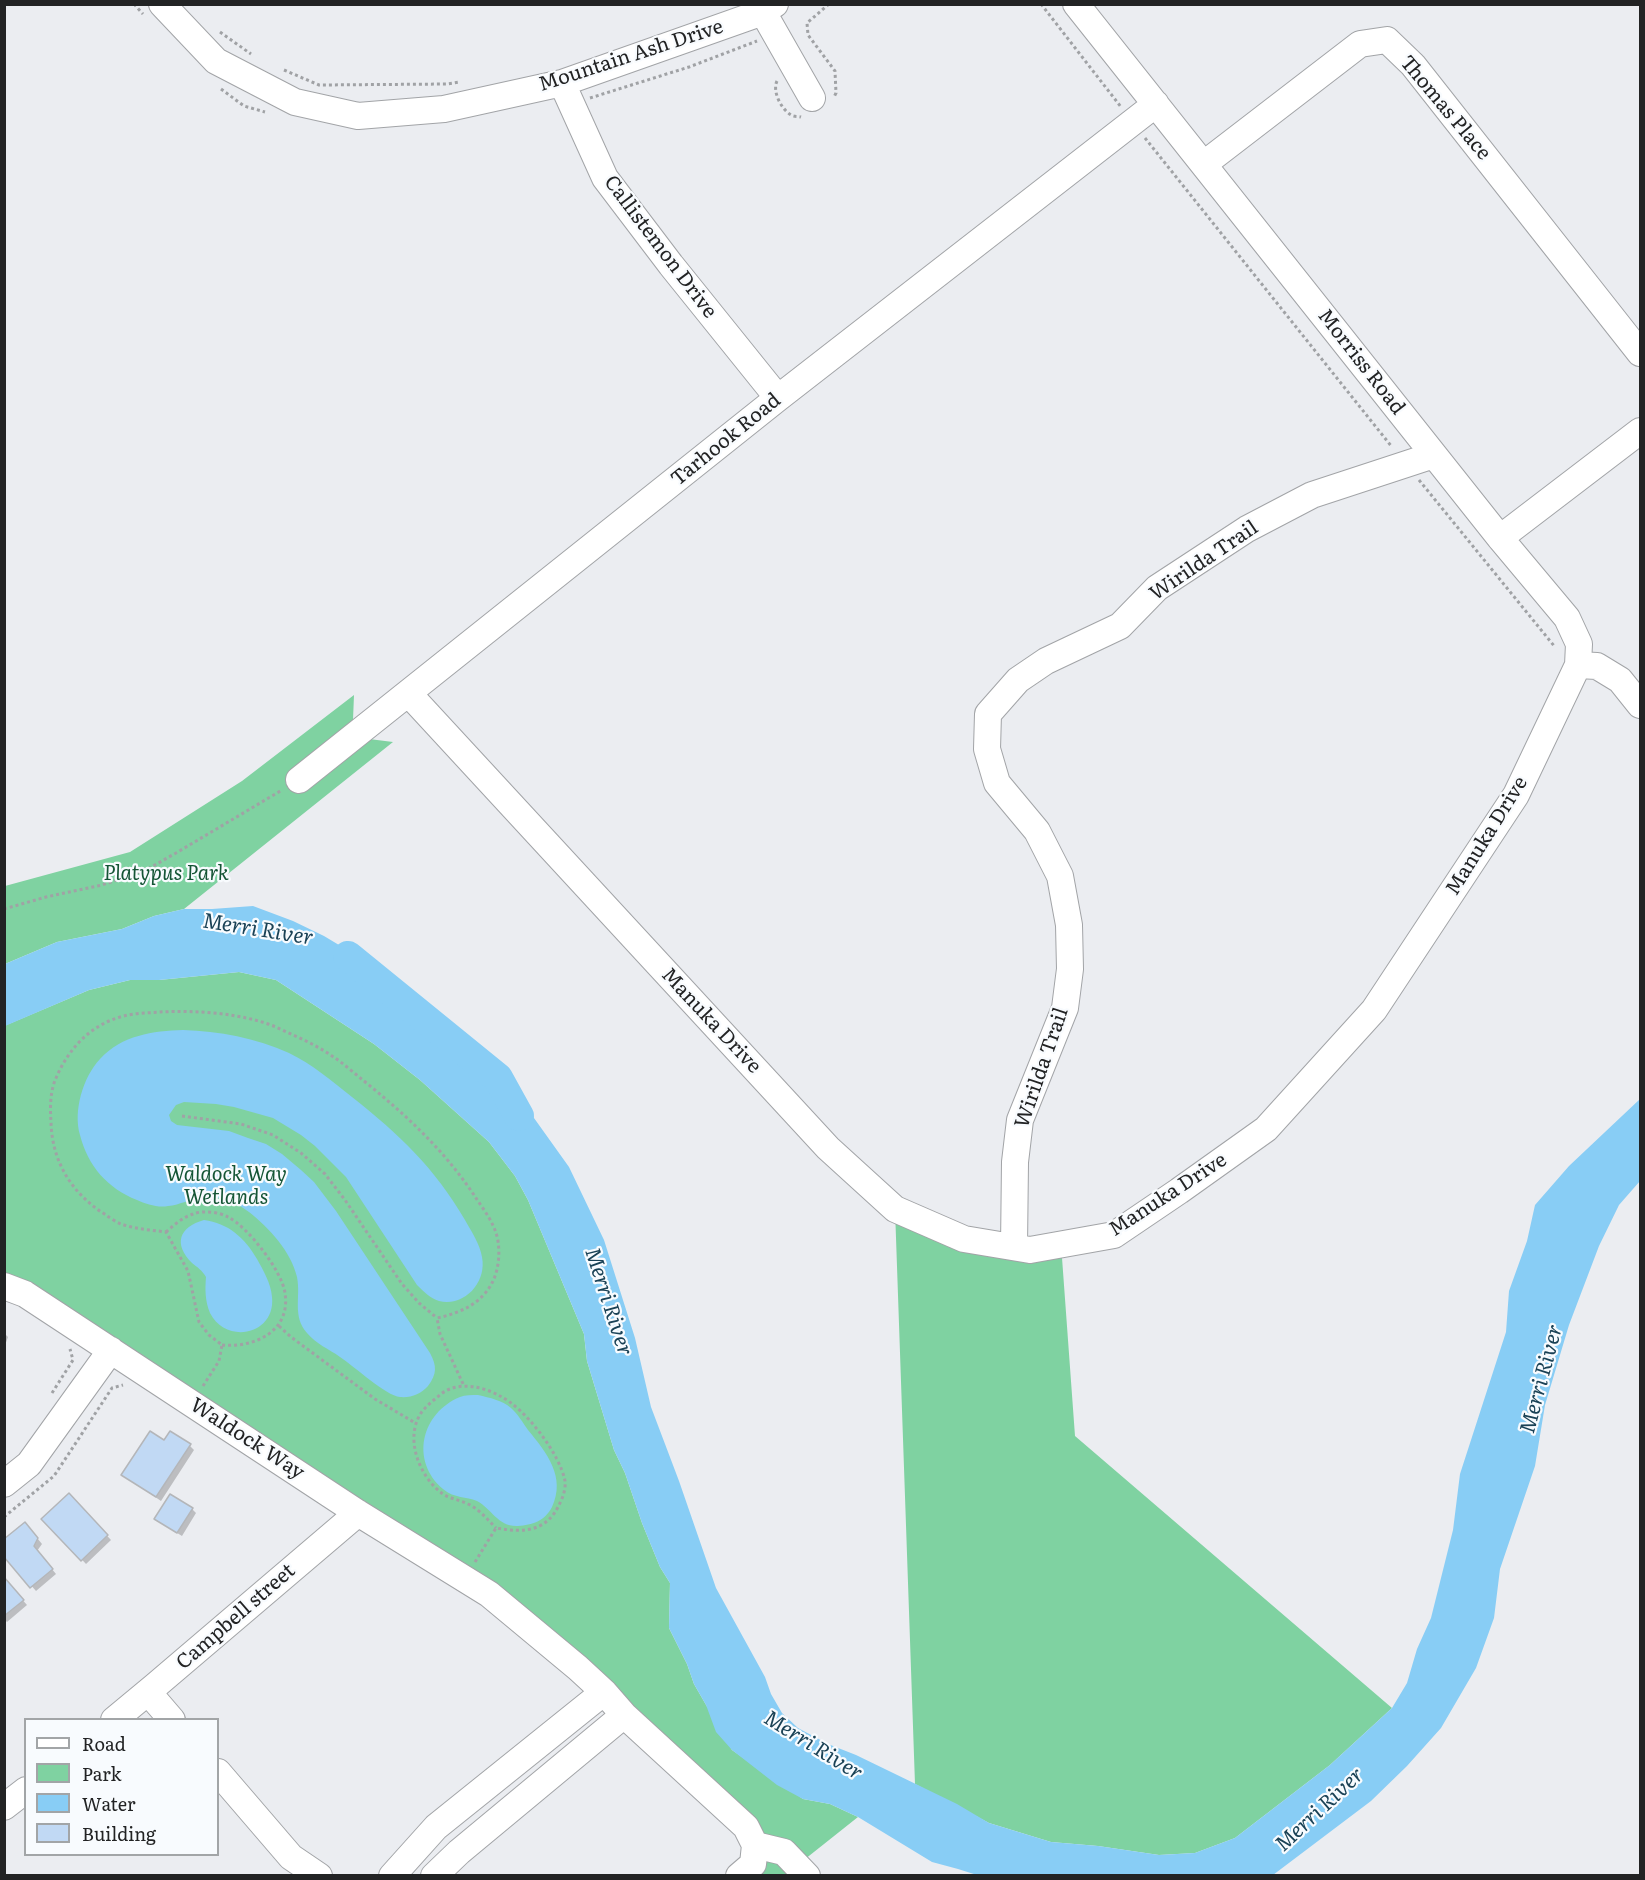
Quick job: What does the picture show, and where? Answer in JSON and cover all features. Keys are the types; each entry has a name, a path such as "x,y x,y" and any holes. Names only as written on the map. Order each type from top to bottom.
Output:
{"street":[{"name":"Mountain Ash Drive","path":"162,4 216,61 295,102 358,116 444,109 562,83 769,8"},
{"name":"Morriss Road","path":"1076,4 1500,538 1567,618 1579,644 1577,668"},
{"path":"769,8 812,98"},
{"name":"Thomas Place","path":"1204,164 1360,44 1387,40 1413,65 1641,353"},
{"name":"Callistemon Drive","path":"562,83 605,178 671,265 778,398"},
{"name":"Tarhook Road","path":"299,780 778,398 1156,104"},
{"path":"1500,538 1641,431"},
{"name":"Wirilda Trail","path":"1014,1247 1015,1162 1020,1120 1065,1008 1070,969 1069,925 1060,876 1037,831 998,783 987,749 988,714 1018,680 1047,661 1120,626 1157,588 1247,529 1312,495 1434,455"},
{"path":"1577,668 1597,666 1620,680 1641,705"},
{"name":"Manuka Drive","path":"408,693 828,1148 894,1209 964,1239 1030,1250 1114,1235 1266,1129 1374,1010 1516,795 1577,668"},
{"name":"Waldock Way","path":"4,1286 25,1294 358,1513 489,1594 604,1692 624,1715 746,1827 755,1845"},
{"path":"4,1484 29,1464 111,1350"},
{"name":"Campbell street","path":"115,1718 358,1513"},
{"path":"148,1692 171,1718"},
{"path":"392,1875 436,1827 604,1692"},
{"path":"434,1875 624,1715"},
{"path":"219,1773 291,1857 319,1875"},
{"path":"4,1807 24,1792"},
{"path":"739,1875 753,1864 755,1845 784,1852 807,1875"}],"path":[{"path":"1041,4 1132,122 1406,464 1577,668"},
{"path":"216,29 254,56"},
{"path":"282,70 319,85 447,84 470,81"},
{"path":"4,909 102,885 146,870 299,780"},
{"path":"166,1232 188,1271 199,1322 209,1335 222,1345 235,1346 268,1336 279,1326 284,1310 285,1292 277,1272 262,1248 229,1217 212,1212 193,1213 166,1232 120,1224 94,1208 72,1186 59,1164 51,1136 53,1083 62,1063 77,1042 101,1025 124,1016 174,1011 200,1012 247,1018 273,1026 332,1056 390,1102 435,1144 484,1210 496,1231 499,1254 496,1274 488,1291 472,1305 454,1314 437,1318"},
{"path":"182,1116 242,1124 273,1135 301,1153 325,1174 402,1284 437,1318 440,1334 464,1386"},
{"path":"279,1326 375,1399 417,1424"},
{"path":"49,1397 73,1360 69,1343"},
{"path":"191,1403 219,1361 222,1345"},
{"path":"4,1516 54,1476 112,1388 129,1383"},
{"path":"464,1386 485,1388 518,1407 553,1453 565,1482 563,1497 548,1522 524,1531 496,1528 483,1514 469,1504 443,1493 430,1481 420,1465 415,1448 420,1415 447,1389 464,1386"},
{"path":"465,1579 496,1528"}],"green space":[{"name":"Platypus Park","path":"354,695 353,720 369,739 393,742 184,909 154,916 122,929 57,942 5,964 5,886 130,852 242,781"},
{"name":"Waldock Way Wetlands","path":"239,972 276,980 374,1044 420,1080 489,1142 515,1176 528,1200 584,1334 587,1361 614,1450 625,1473 660,1567 670,1583 669,1628 694,1684 732,1750 803,1799 830,1804 858,1817 785,1875 739,1875 755,1845 578,1668 5,1286 4,1026 89,990 130,980 159,980"},
{"path":"895,1209 964,1239 1061,1244 1075,1436 1392,1708 1330,1765 1235,1838 1195,1853 1159,1855 1051,1842 989,1823 915,1784"}],"water":[{"path":"253,906 293,921 349,951 387,990 429,1017 462,1045 529,1111 569,1167 604,1240 635,1338 651,1407 716,1588 782,1713 798,1728 828,1744 856,1755 957,1804 989,1823 1051,1842 1159,1855 1195,1853 1235,1838 1330,1765 1392,1708 1407,1683 1417,1649 1431,1618 1453,1530 1460,1474 1506,1332 1509,1291 1527,1241 1535,1205 1569,1166 1640,1099 1640,1181 1619,1205 1599,1246 1569,1325 1545,1405 1535,1466 1500,1569 1494,1618 1476,1668 1441,1728 1371,1801 1273,1875 977,1875 932,1862 858,1817 830,1804 803,1799 777,1785 732,1750 716,1732 706,1705 694,1684 669,1628 670,1583 660,1567 625,1473 614,1450 587,1361 584,1334 528,1200 515,1176 489,1142 420,1080 374,1044 276,980 239,972 159,980 130,980 89,990 5,1026 5,964 57,942 122,929 154,916 184,909"},
{"path":"183,1030 250,1039 289,1053 306,1062 401,1139 428,1168 453,1201 477,1242 483,1266 472,1291 449,1302 439,1301 417,1285 346,1177 301,1135 273,1118 216,1104 184,1102 176,1105 169,1115 171,1121 177,1125 229,1131 266,1144 282,1154 314,1182 336,1211 430,1353 435,1366 433,1378 428,1386 416,1395 400,1397 387,1392 311,1337 302,1327 298,1313 297,1277 290,1258 257,1218 241,1206 226,1199 211,1197 170,1206 148,1204 126,1195 108,1182 100,1175 88,1157 80,1135 78,1116 84,1085 94,1066 118,1044 149,1033"},
{"path":"204,1220 221,1224 241,1238 252,1251 264,1272 272,1297 271,1310 266,1320 258,1327 238,1332 227,1329 217,1323 210,1313 206,1295 206,1277 186,1256 181,1243 184,1232 189,1227"},
{"path":"478,1395 500,1401 514,1410 548,1457 556,1476 556,1496 549,1512 538,1521 518,1526 505,1524 477,1501 443,1489 433,1478 426,1465 424,1438 436,1414 447,1404 460,1397"}],"building":[{"path":"150,1431 164,1440 170,1431 191,1444 156,1497 121,1475"},
{"path":"69,1493 108,1535 81,1561 41,1519"},
{"path":"170,1494 193,1508 177,1533 154,1519"},
{"path":"25,1522 38,1538 34,1546 53,1569 30,1588 4,1557 4,1539"},
{"path":"4,1577 24,1600 4,1616"}],"waterway":[{"name":"Merri River","path":"348,956 498,1078 519,1116"}]}
